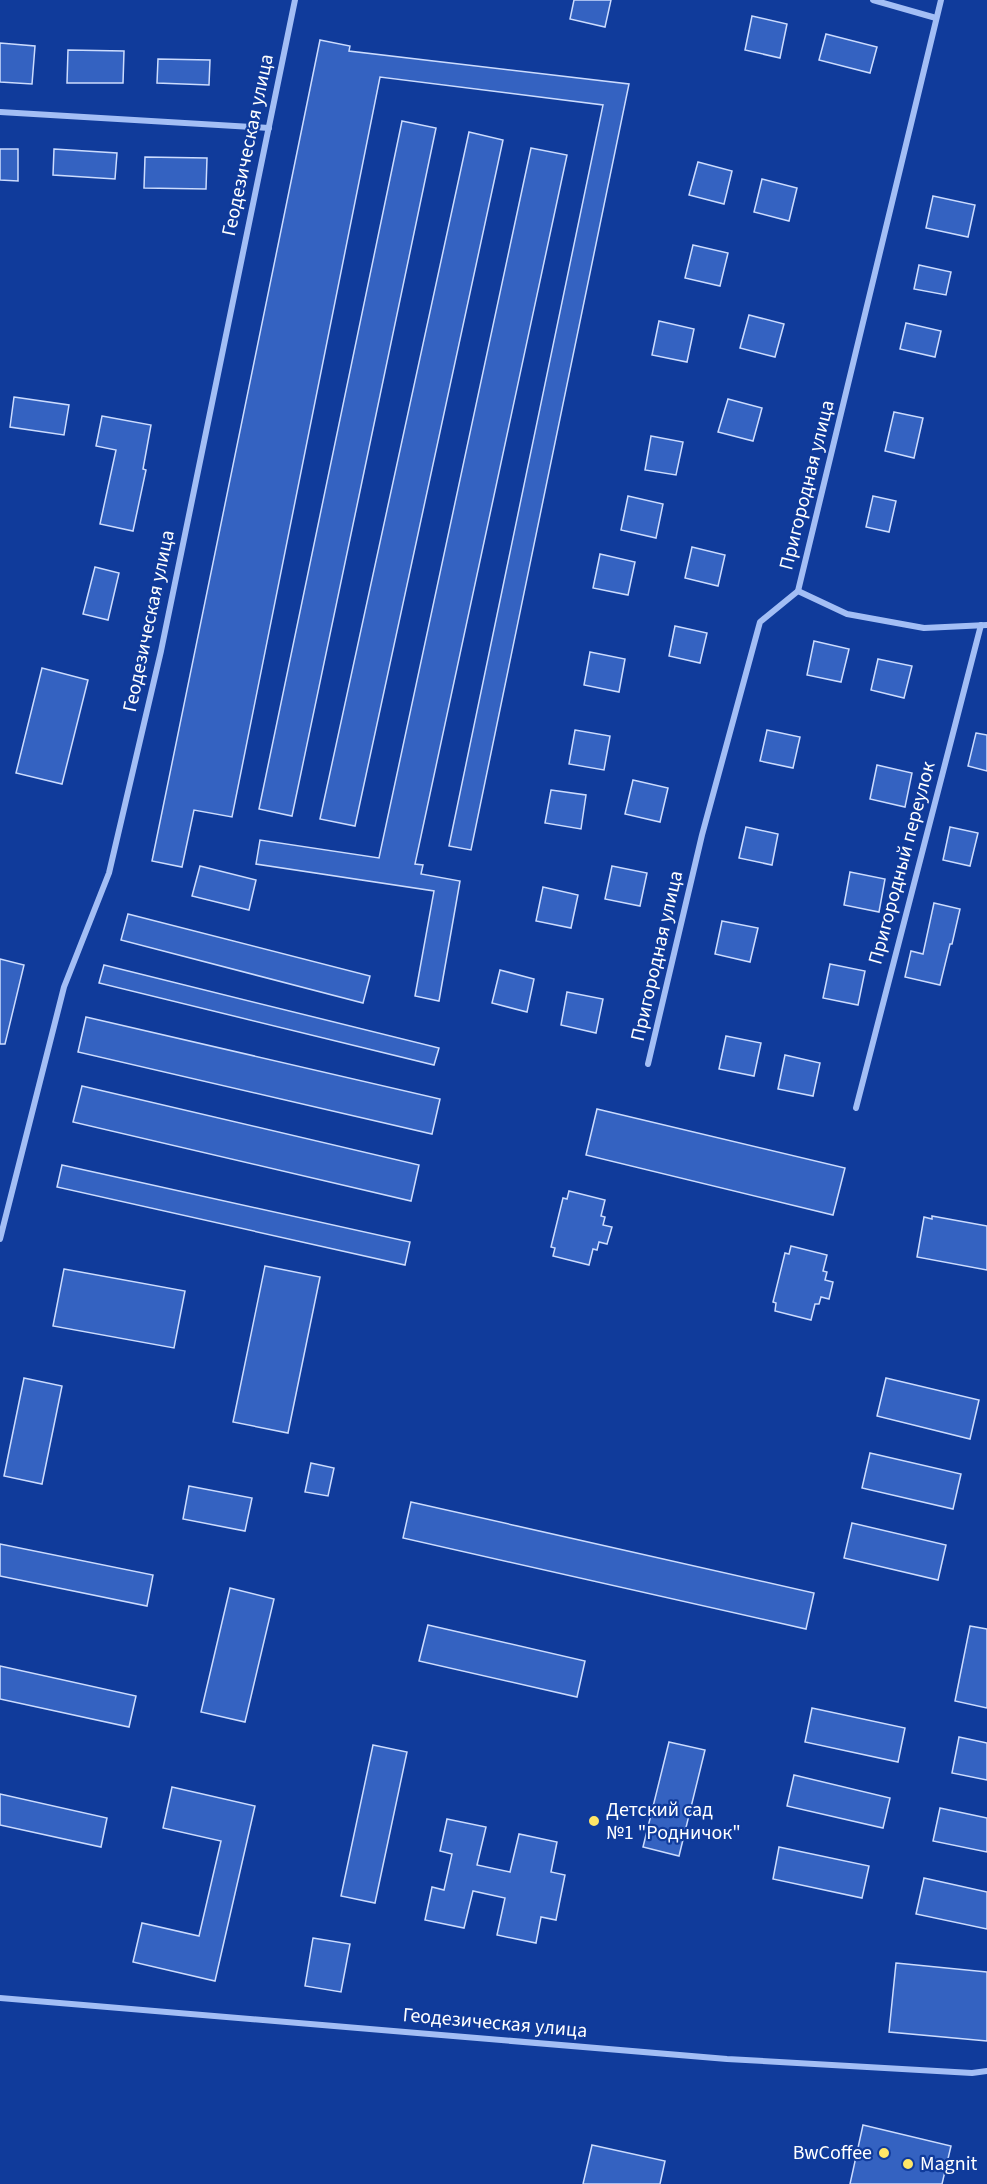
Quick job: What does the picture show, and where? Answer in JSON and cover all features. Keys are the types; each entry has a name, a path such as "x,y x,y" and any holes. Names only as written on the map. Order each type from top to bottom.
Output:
{"street":[{"name":"Геодезическая улица","path":"0,1239 64,987 112,862 162,651 295,0"},
{"path":"873,0 936,18"},
{"name":"Пригородная улица","path":"648,1064 702,835 760,622 798,591 941,0"},
{"path":"0,112 269,128"},
{"path":"798,591 847,614 924,628 984,625"},
{"name":"Пригородный переулок","path":"856,1108 984,625"},
{"name":"Геодезическая улица","path":"0,1998 728,2059 972,2073 987,2071"}],"building":[{"path":"574,0 611,0 605,27 570,19"},
{"path":"752,16 787,24 780,58 745,50"},
{"path":"826,34 877,47 870,73 819,60"},
{"path":"320,40 350,46 349,51 629,84 471,850 449,846 603,105 380,77 232,817 194,810 182,867 152,861"},
{"path":"0,43 35,46 32,84 0,82"},
{"path":"68,50 124,51 123,83 67,83"},
{"path":"158,59 210,60 209,85 157,83"},
{"path":"402,121 436,128 292,816 259,809"},
{"path":"469,132 503,140 355,826 320,819"},
{"path":"531,148 567,155 415,864 423,865 421,874 460,881 439,1001 415,996 434,891 256,864 260,840 379,858"},
{"path":"0,149 18,149 18,181 0,180"},
{"path":"54,149 117,153 115,179 53,175"},
{"path":"145,157 207,158 206,189 144,188"},
{"path":"698,162 732,171 724,204 689,195"},
{"path":"762,179 797,188 789,221 754,212"},
{"path":"933,196 975,205 968,237 926,228"},
{"path":"693,245 728,253 720,286 685,278"},
{"path":"919,265 951,272 946,295 914,289"},
{"path":"749,315 784,324 775,357 740,348"},
{"path":"659,321 694,329 687,362 652,355"},
{"path":"906,323 941,331 935,357 900,349"},
{"path":"14,397 69,405 64,435 10,427"},
{"path":"728,399 762,408 753,441 718,432"},
{"path":"894,412 923,418 914,458 885,451"},
{"path":"102,416 151,425 143,469 146,470 133,531 100,524 116,450 96,446"},
{"path":"651,436 683,442 676,475 645,470"},
{"path":"628,496 663,504 656,538 621,530"},
{"path":"873,496 896,501 889,532 866,527"},
{"path":"692,547 725,555 718,586 685,578"},
{"path":"600,554 635,562 628,595 593,588"},
{"path":"95,567 119,573 108,620 83,614"},
{"path":"675,626 707,633 700,663 669,656"},
{"path":"814,641 849,649 841,682 807,675"},
{"path":"590,652 625,659 619,692 584,685"},
{"path":"878,659 912,666 904,698 871,690"},
{"path":"42,668 88,680 62,784 16,773"},
{"path":"575,730 610,736 604,770 569,764"},
{"path":"767,730 800,737 793,768 760,761"},
{"path":"976,733 987,735 987,771 968,766"},
{"path":"877,765 912,773 905,807 870,799"},
{"path":"633,780 668,788 660,822 625,814"},
{"path":"551,790 586,795 581,829 545,823"},
{"path":"746,827 778,834 772,865 739,858"},
{"path":"950,827 978,833 970,866 943,860"},
{"path":"200,866 256,880 249,910 192,896"},
{"path":"612,866 647,873 640,906 605,899"},
{"path":"850,872 885,879 879,912 844,905"},
{"path":"543,887 578,895 571,928 536,921"},
{"path":"934,903 960,909 940,985 905,977 911,951 923,954"},
{"path":"128,914 370,976 363,1003 121,940"},
{"path":"722,921 758,928 750,962 715,954"},
{"path":"0,959 24,965 5,1044 0,1044"},
{"path":"830,964 865,971 858,1005 823,998"},
{"path":"104,965 439,1048 434,1065 99,983"},
{"path":"500,970 534,979 527,1012 492,1003"},
{"path":"567,992 603,999 596,1033 561,1025"},
{"path":"86,1017 440,1099 432,1134 78,1052"},
{"path":"726,1036 761,1043 754,1076 719,1069"},
{"path":"785,1055 820,1063 813,1096 778,1089"},
{"path":"82,1086 419,1165 411,1201 73,1122"},
{"path":"597,1109 845,1168 833,1215 586,1155"},
{"path":"62,1165 410,1242 405,1265 57,1187"},
{"path":"569,1191 605,1200 601,1216 605,1217 603,1225 612,1227 607,1244 599,1242 597,1250 593,1249 589,1265 553,1256 555,1248 551,1247 563,1198 567,1199"},
{"path":"932,1216 987,1226 987,1270 917,1257 924,1217 932,1219"},
{"path":"791,1246 827,1255 823,1271 827,1272 825,1280 833,1282 829,1299 821,1297 819,1304 815,1304 811,1320 775,1311 776,1303 773,1302 785,1253 789,1254"},
{"path":"265,1266 320,1277 288,1433 233,1422"},
{"path":"64,1269 185,1291 174,1348 53,1326"},
{"path":"24,1378 62,1386 42,1484 4,1476"},
{"path":"886,1378 979,1400 970,1439 877,1416"},
{"path":"870,1453 961,1474 953,1509 862,1488"},
{"path":"311,1463 334,1468 328,1496 305,1492"},
{"path":"189,1486 252,1498 245,1531 183,1519"},
{"path":"411,1502 814,1593 806,1629 403,1538"},
{"path":"852,1523 946,1545 938,1580 844,1558"},
{"path":"0,1544 153,1575 147,1606 0,1576"},
{"path":"230,1588 274,1599 245,1722 201,1712"},
{"path":"428,1625 585,1661 577,1697 419,1661"},
{"path":"970,1626 987,1629 987,1708 955,1701"},
{"path":"0,1666 136,1696 129,1727 0,1699"},
{"path":"812,1708 905,1728 898,1762 805,1742"},
{"path":"959,1737 987,1743 987,1780 952,1773"},
{"path":"669,1742 705,1750 679,1856 643,1847"},
{"path":"373,1745 407,1752 375,1903 341,1896"},
{"path":"794,1775 890,1798 883,1828 787,1806"},
{"path":"172,1787 255,1806 215,1981 133,1962 142,1923 199,1936 221,1841 163,1828"},
{"path":"0,1794 107,1818 101,1847 0,1825"},
{"path":"940,1808 987,1818 987,1852 933,1841"},
{"path":"447,1819 486,1827 477,1865 510,1872 519,1834 557,1842 551,1872 565,1875 556,1920 541,1917 536,1943 497,1935 505,1898 473,1891 464,1928 425,1920 432,1887 444,1890 452,1854 440,1851"},
{"path":"779,1847 869,1866 862,1898 773,1879"},
{"path":"924,1878 987,1892 987,1929 916,1914"},
{"path":"313,1938 350,1944 341,1992 305,1986"},
{"path":"896,1963 987,1972 987,2041 889,2032"},
{"path":"863,2125 951,2146 942,2184 850,2184"},
{"path":"592,2145 665,2161 660,2184 583,2184"}],"place":[{"name":"Детский сад №1 \"Родничок\"","path":"594,1821"},
{"name":"BwCoffee","path":"884,2153"},
{"name":"Magnit","path":"908,2164"}]}
